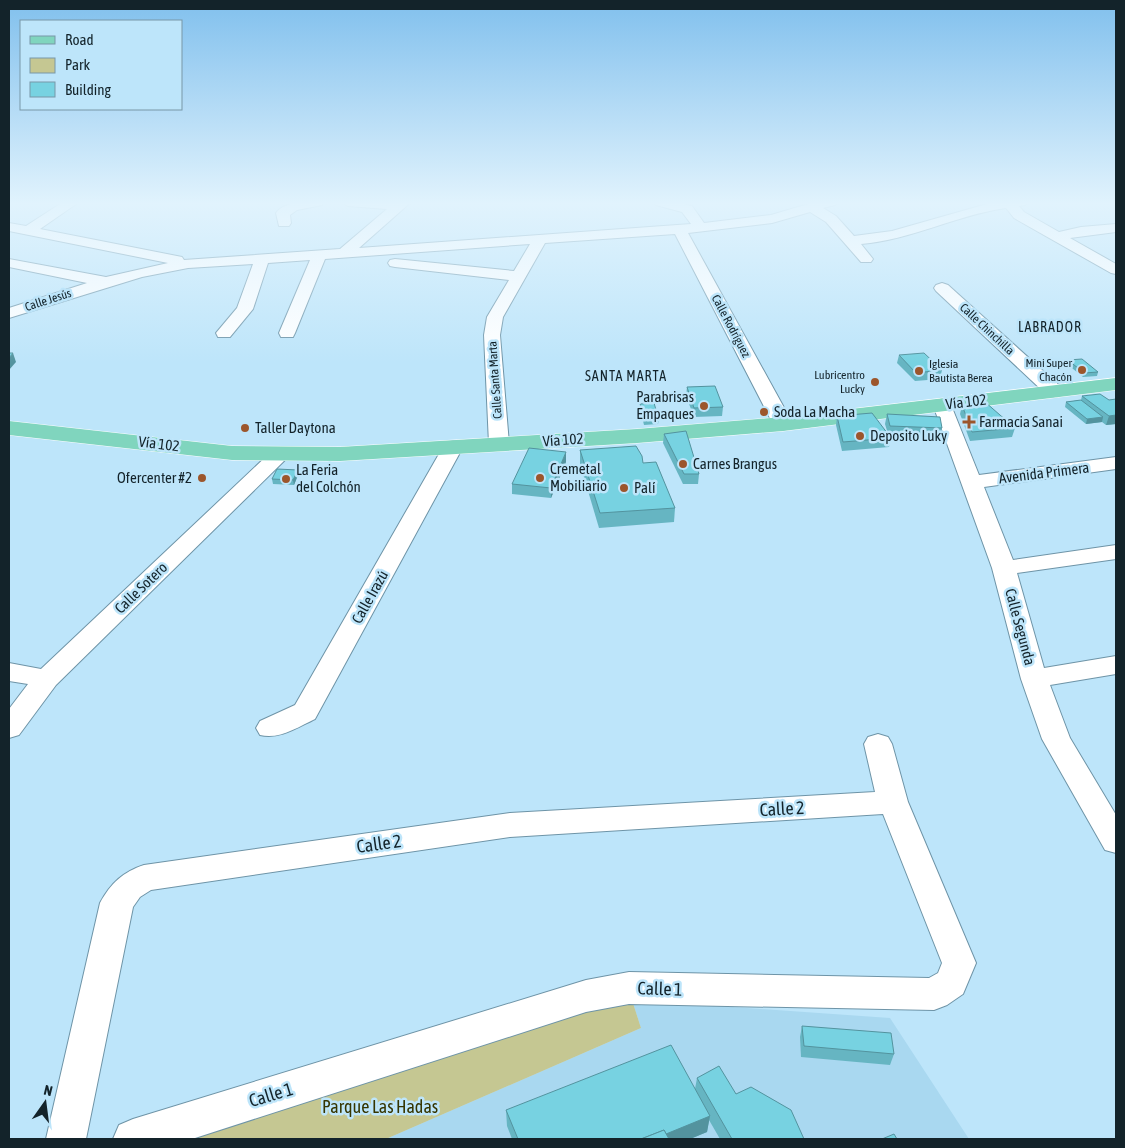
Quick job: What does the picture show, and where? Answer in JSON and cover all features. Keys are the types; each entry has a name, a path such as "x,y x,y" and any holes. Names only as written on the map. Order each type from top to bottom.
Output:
{"main road":[{"name":"Vía 102","path":"9,428 232,453 279,455 340,454 783,424 1116,384"}],"street":[{"path":"161,256 188,264"},
{"path":"287,333 319,256"},
{"name":"Calle Jesús","path":"9,313 104,281 152,269 188,264 323,256"},
{"name":"Calle Santa Marta","path":"500,444 492,335 495,317 530,256"},
{"name":"Calle Rodríguez","path":"693,256 783,424"},
{"path":"863,256 866,259"},
{"path":"1091,256 1116,270"},
{"path":"224,333 245,309 262,259"},
{"path":"9,263 104,281"},
{"path":"395,263 518,276"},
{"name":"Calle Chinchilla","path":"942,288 1054,391"},
{"name":"Calle Segunda","path":"942,405 1004,568 1034,679 1056,739 1107,810 1116,841"},
{"name":"Calle Irazú","path":"270,728 305,712 453,447"},
{"name":"Calle Sotero","path":"9,728 47,679 279,455"},
{"name":"Avenida Primera","path":"971,482 1116,463"},
{"path":"1004,568 1116,552"},
{"path":"1034,679 1116,665"},
{"path":"9,672 47,679"},
{"name":"Calle 1","path":"133,1139 586,996 629,988 934,994 951,983 959,963 893,802 878,744"},
{"name":"Calle 2","path":"66,1139 117,903 128,888 144,878 510,825 893,802"}],"shaded area":[{"path":"632,1000 890,1018 969,1139 386,1139 641,1028"}],"green space":[{"name":"Parque Las Hadas","path":"632,1000 641,1028 386,1139 192,1139 285,1105 572,1013"}],"building":[{"path":"924,353 942,370 916,373 899,355"},
{"path":"1082,359 1098,372 1084,373 1068,360"},
{"path":"715,386 723,407 694,408 687,387"},
{"path":"1100,394 1109,400 1116,399 1116,415 1109,416 1082,396"},
{"path":"1081,400 1103,417 1087,419 1066,402"},
{"path":"985,402 1015,428 972,432 962,405"},
{"path":"654,403 659,420 644,420 640,404"},
{"path":"872,413 891,438 843,442 837,416"},
{"path":"887,414 940,417 942,428 890,426"},
{"path":"686,431 699,474 684,474 664,434"},
{"name":"Palí","path":"636,446 642,456 643,463 656,462 675,508 600,513 580,450"},
{"name":"Cremetal Mobiliario","path":"529,448 566,452 551,488 512,484"},
{"path":"299,467 309,467 307,471 298,470"},
{"path":"277,469 298,470 293,480 272,479"},
{"path":"802,1026 891,1033 894,1054 804,1046"},
{"path":"671,1045 710,1116 666,1134 664,1130 641,1139 518,1139 506,1110"},
{"path":"719,1066 736,1094 751,1087 791,1110 804,1139 732,1139 697,1078"},
{"path":"664,1130 669,1139 641,1139"},
{"path":"894,1134 897,1139 882,1139"}],"place":[{"name":"Mini Super Chacón","path":"1082,370"},
{"name":"Iglesia Bautista Berea","path":"919,371"},
{"name":"Lubricentro Lucky","path":"875,382"},
{"name":"Parabrisas Empaques","path":"704,406"},
{"name":"Soda La Macha","path":"764,412"},
{"name":"Farmacia Sanai","path":"969,422"},
{"name":"Taller Daytona","path":"245,428"},
{"name":"Deposito Luky","path":"860,436"},
{"name":"Carnes Brangus","path":"683,464"},
{"name":"Ofercenter #2","path":"202,478"},
{"name":"Cremetal Mobiliario","path":"540,478"},
{"name":"La Feria del Colchón","path":"286,479"},
{"name":"Palí","path":"624,488"}],"district":[{"name":"LABRADOR","path":"1050,327"},
{"name":"SANTA MARTA","path":"626,376"}]}
